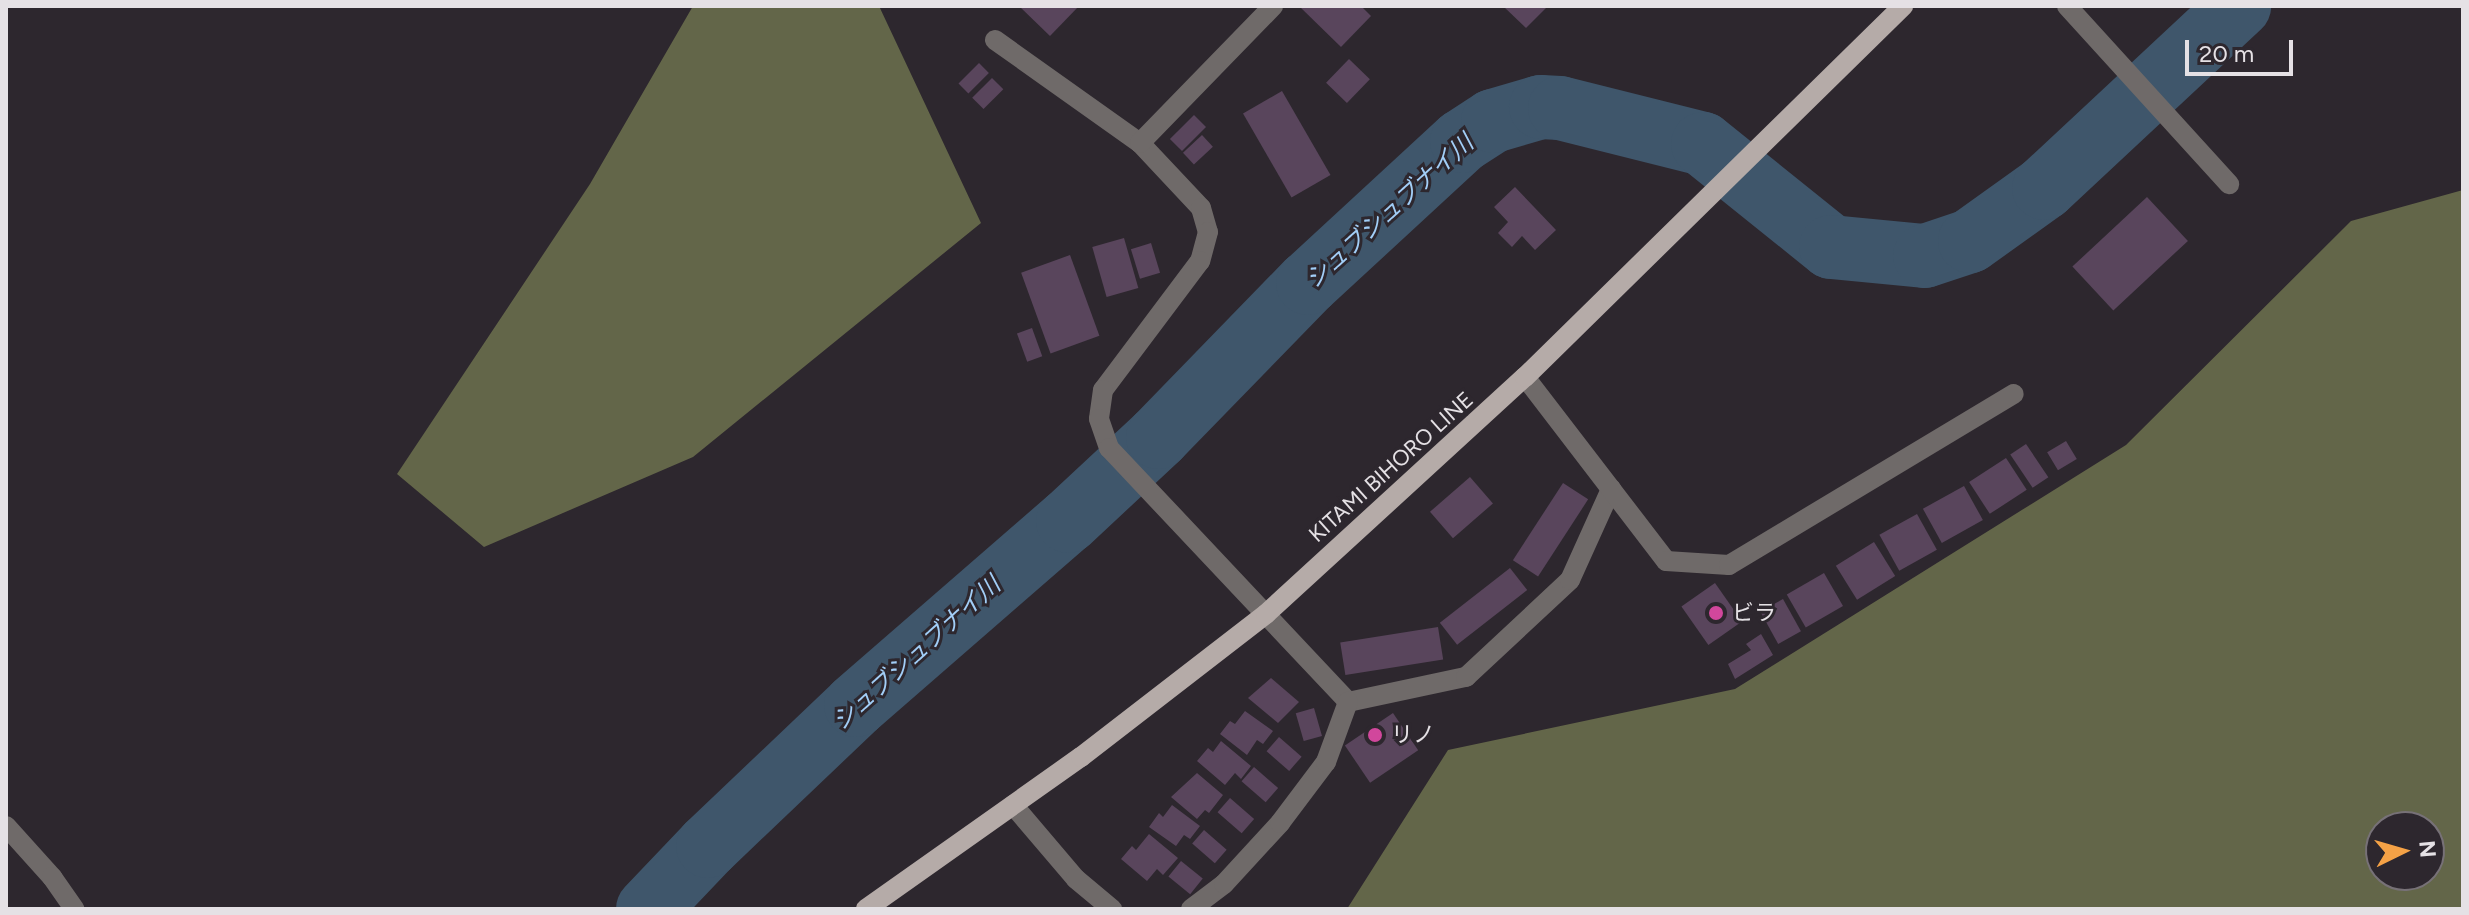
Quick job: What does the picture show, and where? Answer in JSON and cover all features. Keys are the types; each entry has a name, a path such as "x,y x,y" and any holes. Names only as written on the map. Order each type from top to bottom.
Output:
{"main road":[{"name":"KITAMI BIHORO LINE","path":"866,909 1081,757 1266,614 1525,377 1770,140 1903,6"}],"street":[{"path":"1140,143 1273,6"},
{"path":"2067,6 2229,184"},
{"path":"995,40 1140,143 1201,208 1208,232 1200,261 1103,390 1099,419 1109,448 1348,702"},
{"path":"1525,377 1666,561 1729,565 2014,394"},
{"path":"1348,702 1466,677 1570,580 1611,489"},
{"path":"1191,909 1224,884 1280,823 1326,762 1348,702"},
{"path":"1013,805 1076,879 1112,909"},
{"path":"6,826 52,877 74,909"}],"green space":[{"path":"693,6 879,6 981,223 693,457 484,547 397,474 590,184"},
{"path":"2463,190 2463,909 1347,909 1448,750 1735,689 2126,445 2351,221"}],"building":[{"path":"1019,6 1079,6 1050,36"},
{"path":"1299,6 1361,6 1371,16 1341,47"},
{"path":"1503,6 1548,6 1526,28"},
{"path":"1349,59 1370,79 1347,103 1326,83"},
{"path":"979,63 989,73 968,93 958,84"},
{"path":"992,78 1003,89 984,109 972,98"},
{"path":"1282,91 1330,175 1292,198 1243,114"},
{"path":"1194,115 1206,127 1182,151 1170,139"},
{"path":"1202,135 1213,147 1194,164 1183,153"},
{"path":"1515,187 1556,230 1535,250 1522,236 1512,247 1498,233 1508,222 1494,207"},
{"path":"2147,197 2188,241 2113,310 2072,267"},
{"path":"1124,238 1138,288 1107,297 1092,247"},
{"path":"1151,243 1160,273 1140,279 1131,249"},
{"path":"1070,255 1099,336 1051,354 1021,273"},
{"path":"1032,328 1042,356 1027,362 1017,333"},
{"path":"2066,441 2077,459 2058,470 2047,452"},
{"path":"2026,444 2048,477 2033,488 2010,455"},
{"path":"2006,458 2027,490 1990,514 1969,482"},
{"path":"1470,477 1493,503 1453,538 1430,512"},
{"path":"1563,483 1588,499 1538,576 1513,560"},
{"path":"1964,486 1983,520 1942,543 1923,509"},
{"path":"1917,514 1937,550 1899,571 1879,535"},
{"path":"1874,542 1895,576 1857,600 1836,566"},
{"path":"1510,568 1527,590 1457,645 1440,623"},
{"path":"1824,573 1843,606 1806,627 1787,594"},
{"path":"1715,583 1742,622 1708,645 1681,607"},
{"path":"1783,599 1801,631 1778,644 1760,612"},
{"path":"1438,627 1443,660 1345,675 1340,642"},
{"path":"1761,634 1773,655 1735,679 1728,664 1751,650 1746,644"},
{"path":"1271,678 1299,702 1278,723 1248,698"},
{"path":"1314,708 1322,736 1304,741 1296,713"},
{"path":"1245,711 1273,731 1263,744 1257,740 1247,755 1220,734 1230,721 1235,724"},
{"path":"1393,713 1418,750 1370,783 1345,745"},
{"path":"1279,737 1302,757 1289,771 1267,751"},
{"path":"1221,741 1251,766 1241,779 1235,773 1225,785 1197,761 1208,748 1213,752"},
{"path":"1254,767 1278,788 1266,802 1242,781"},
{"path":"1197,773 1223,795 1209,813 1205,810 1197,819 1171,797"},
{"path":"1230,798 1254,819 1242,833 1218,812"},
{"path":"1172,805 1200,826 1190,839 1184,835 1176,846 1149,827 1159,813 1163,817"},
{"path":"1204,830 1227,850 1215,863 1192,844"},
{"path":"1149,834 1178,858 1163,875 1157,869 1147,881 1121,859 1132,846 1136,850"},
{"path":"1181,861 1203,879 1190,894 1168,877"}],"waterway":[{"name":"シュブシュブナイ川","path":"648,909 708,846 856,705 1068,521 1158,437 1308,283 1462,141 1493,121 1541,107 1560,108 1703,144 1831,247 1925,256 1970,241 2044,188 2239,6"}],"place":[{"name":"ビラ","path":"1716,613"},
{"name":"リノ","path":"1375,735"}]}
